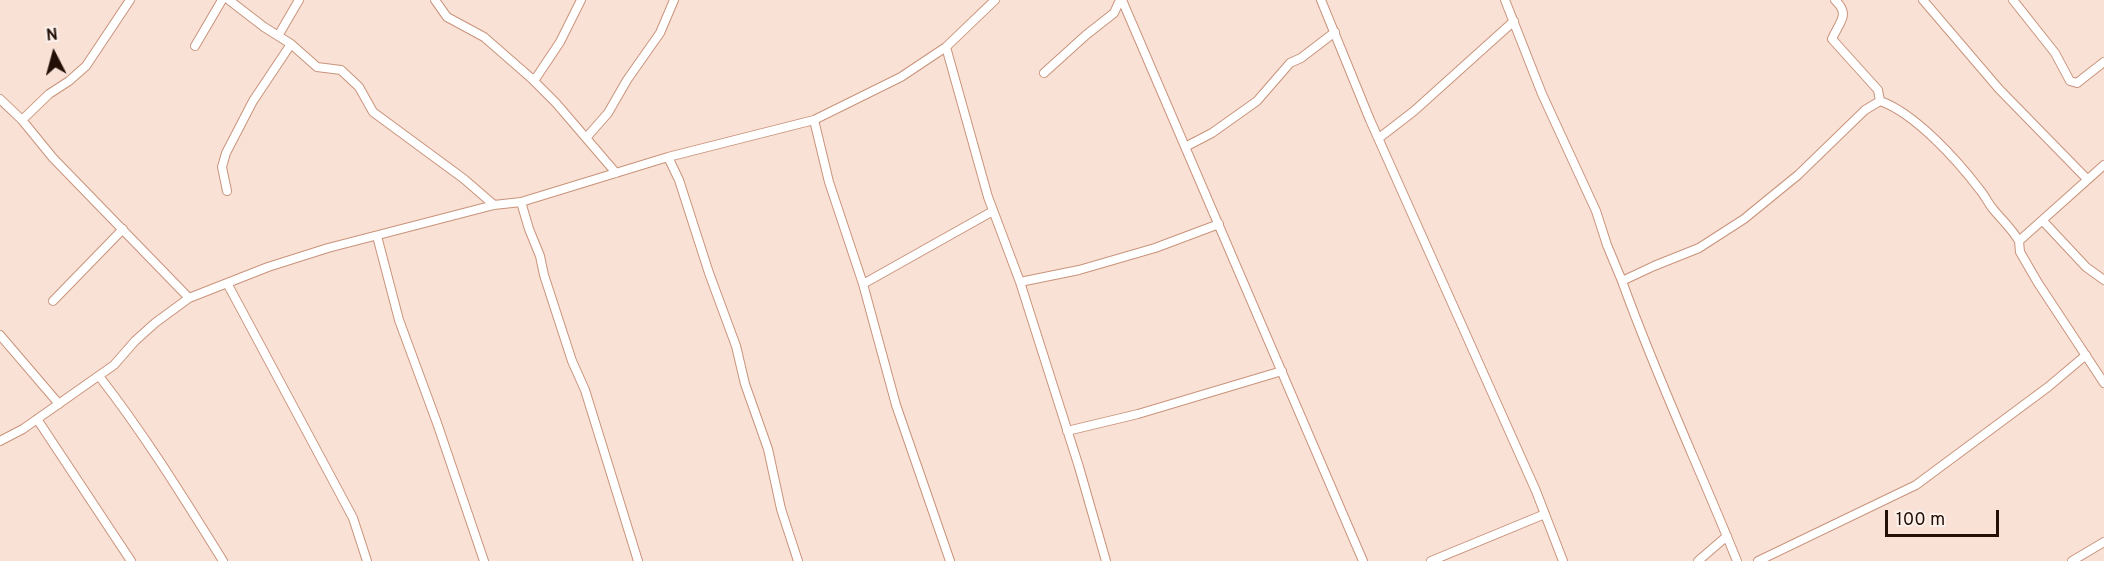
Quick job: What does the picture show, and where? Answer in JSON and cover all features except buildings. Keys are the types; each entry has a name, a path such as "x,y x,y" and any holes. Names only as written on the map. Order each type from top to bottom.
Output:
{"street":[{"path":"22,120 49,94 86,66 130,0"},
{"path":"195,46 222,0"},
{"path":"229,0 291,44 316,67 341,70 359,87 373,112 464,179 494,205"},
{"path":"278,36 299,0"},
{"path":"435,0 447,17 484,37 531,78 616,173"},
{"path":"531,78 536,78 560,42 581,0"},
{"path":"586,138 608,113 627,80 660,33 674,0"},
{"path":"0,441 37,419 114,365 135,340 189,298 227,282 328,248 494,205 521,202 668,157 814,120 901,77 946,47 994,0"},
{"path":"1044,73 1114,13 1121,0"},
{"path":"1121,0 1363,561"},
{"path":"1321,0 1379,138 1545,514 1563,561"},
{"path":"1505,0 1542,94 1596,211 1607,245 1674,413 1737,561"},
{"path":"1835,0 1843,8 1844,15 1832,39 1878,90 1881,101"},
{"path":"1923,0 2000,88 2087,179"},
{"path":"2013,0 2055,53 2070,81 2077,83 2083,80 2104,62"},
{"path":"1379,138 1414,111 1514,21"},
{"path":"1185,147 1212,133 1257,101 1290,63 1302,58 1335,32"},
{"path":"226,191 222,167 226,153 253,101 291,44"},
{"path":"946,47 993,210 1020,282 1106,561"},
{"path":"0,99 22,120 53,158 189,298"},
{"path":"1622,281 1699,248 1744,219 1798,175 1865,110 1881,101 1892,105 1916,123 1961,165 1992,208 2011,228 2019,241 2020,252 2026,263 2104,383"},
{"path":"814,120 829,182 863,284 896,405 950,561"},
{"path":"668,157 679,180 736,346 745,384 768,449 781,509 798,561"},
{"path":"2019,241 2104,165"},
{"path":"521,202 572,361 585,390 638,561"},
{"path":"863,284 993,210"},
{"path":"2043,221 2086,267 2104,280"},
{"path":"1020,282 1079,270 1155,248 1219,224"},
{"path":"53,301 123,229"},
{"path":"377,236 399,320 484,561"},
{"path":"227,282 353,518 367,561"},
{"path":"0,334 59,404"},
{"path":"1758,561 1916,485 2048,387 2086,355"},
{"path":"1067,431 1148,411 1282,371"},
{"path":"99,376 157,454 223,561"},
{"path":"37,419 130,561"},
{"path":"1431,561 1545,514"},
{"path":"1698,561 1727,536"},
{"path":"2072,561 2104,542"}]}
